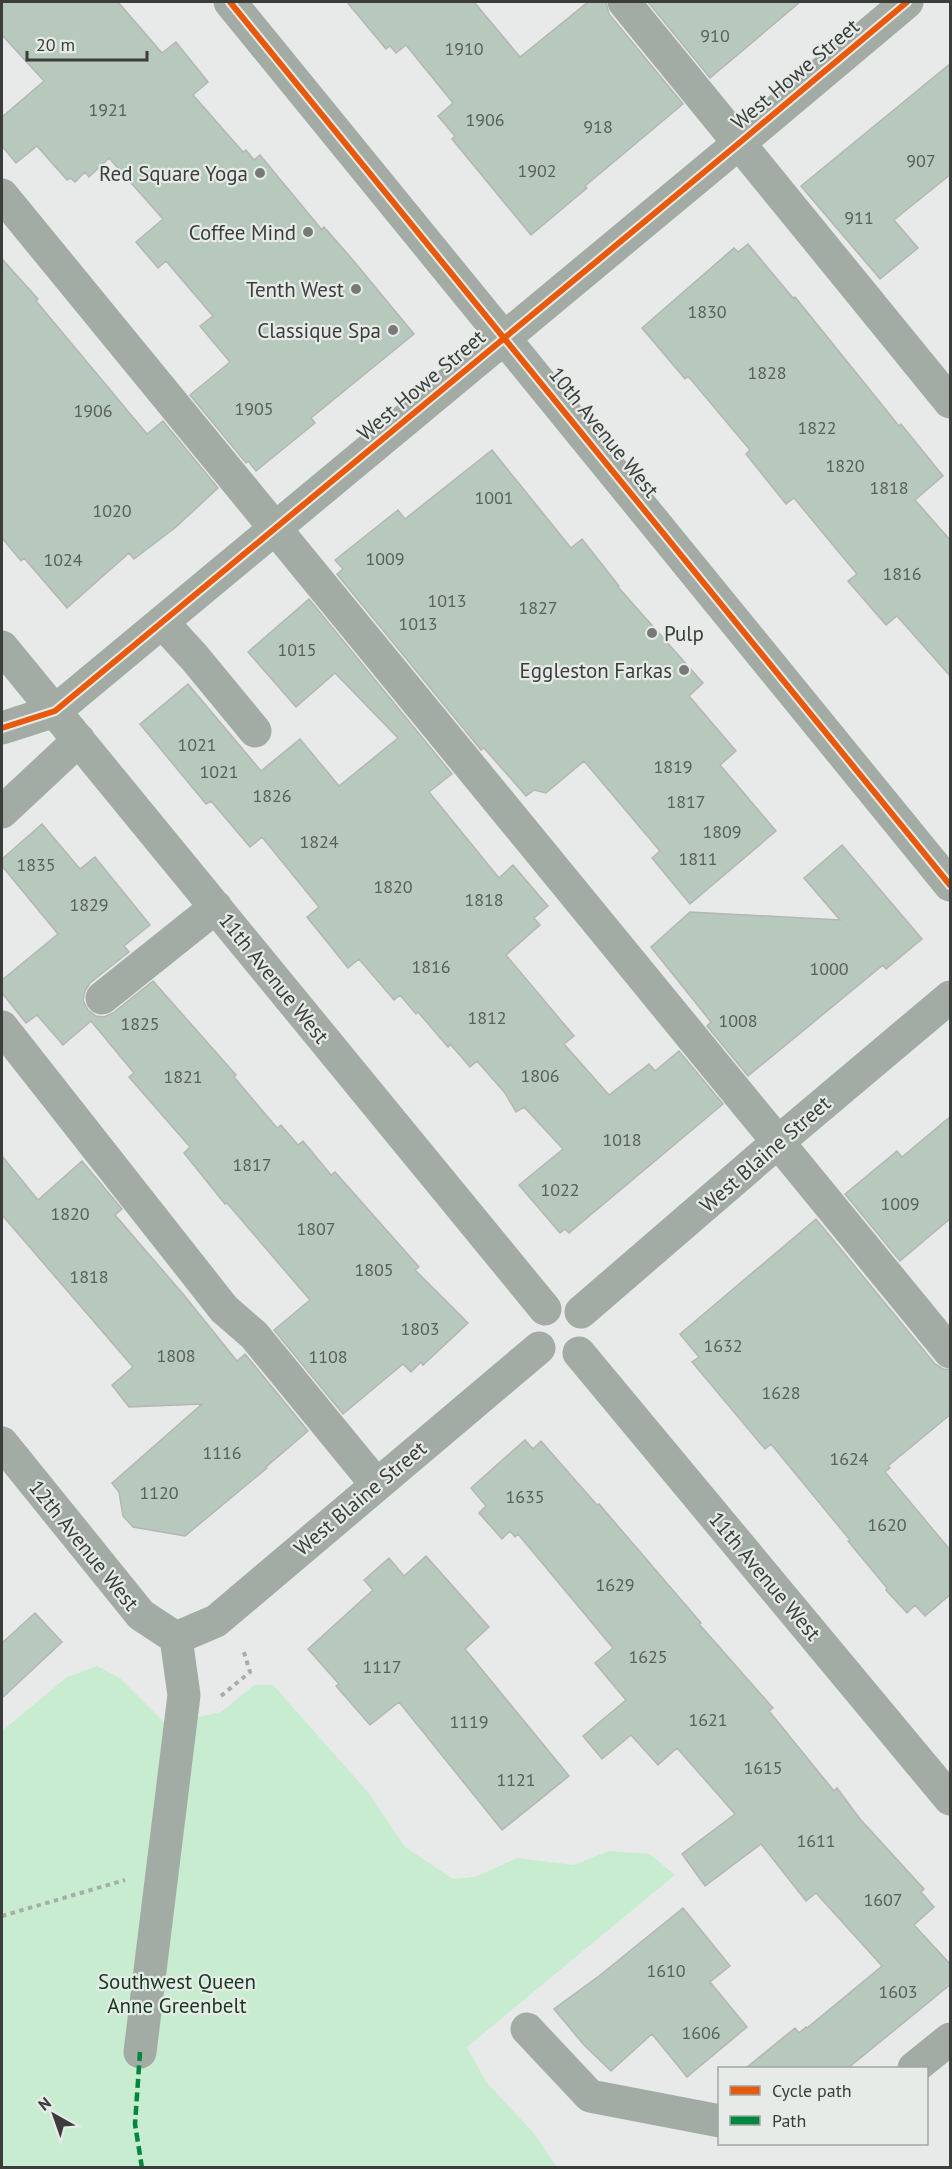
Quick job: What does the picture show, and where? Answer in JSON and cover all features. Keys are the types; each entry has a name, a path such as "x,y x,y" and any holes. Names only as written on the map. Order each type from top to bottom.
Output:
{"street":[{"name":"10th Avenue West","path":"230,2 951,885"},
{"path":"624,2 951,402"},
{"name":"West Howe Street","path":"2,728 55,711 906,2"},
{"path":"2,195 951,1352"},
{"path":"162,622 195,657 255,731"},
{"name":"11th Avenue West","path":"2,647 545,1309"},
{"path":"2,812 79,740"},
{"path":"102,998 216,908"},
{"name":"West Blaine Street","path":"581,1312 951,997"},
{"path":"2,1028 224,1309 254,1335 376,1484"},
{"path":"560,1303 569,1304 581,1312 589,1324 590,1334 587,1343 579,1353 567,1360 558,1360 549,1357 539,1348 533,1337 533,1327 536,1318 545,1309 550,1305 560,1303"},
{"name":"West Blaine Street","path":"176,1638 216,1621 539,1348"},
{"name":"11th Avenue West","path":"579,1353 951,1799"},
{"name":"12th Avenue West","path":"2,1443 141,1615 176,1638"},
{"path":"140,2052 184,1695 176,1638"},
{"path":"527,2029 590,2097 718,2121"},
{"path":"915,2067 951,2039"}],"path":[{"path":"182,1712 211,1704 242,1681 250,1672 243,1649"},
{"path":"2,1916 161,1870"}],"green space":[{"name":"Southwest Queen Anne Greenbelt","path":"97,1666 121,1679 166,1724 221,1712 254,1685 273,1685 367,1791 405,1847 453,1879 475,1877 517,1858 574,1865 609,1851 650,1854 675,1875 467,2047 486,2082 532,2131 557,2167 2,2168 2,1731 67,1677"}],"building":[{"path":"2,2 118,2 162,53 176,42 208,82 193,95 243,152 246,150 254,160 260,155 322,230 324,227 352,259 414,334 311,418 315,423 256,471 248,461 246,463 190,395 230,362 200,326 213,316 166,261 158,268 136,242 163,219 109,158 89,177 85,172 75,182 70,178 67,180 37,146 16,163 2,146 2,117 44,81 2,35"},
{"path":"347,2 474,2 520,57 588,2 606,2 609,14 683,104 585,186 587,188 531,235 452,139 455,136 438,116 453,103 406,45 396,53 390,46 386,49"},
{"path":"648,2 800,2 710,78"},
{"path":"951,63 951,174 894,220 918,248 880,279 801,186"},
{"path":"748,244 793,298 795,297 899,426 901,424 943,476 915,500 951,541 951,677 897,616 886,625 848,581 857,574 794,498 786,504 746,454 750,450 688,376 685,379 642,328 734,248 738,252"},
{"path":"2,259 38,299 36,301 147,434 163,421 218,488 176,527 134,559 129,553 67,608 24,558 21,561 2,538"},
{"path":"492,450 571,548 582,539 618,587 703,683 689,696 736,751 720,765 776,831 690,904 652,858 660,851 584,761 546,793 534,790 526,796 484,748 481,750 337,574 343,569 335,560 398,510 405,519"},
{"path":"309,599 452,774 429,792 499,878 513,865 548,906 534,918 540,925 506,955 574,1036 564,1044 609,1095 649,1064 655,1071 679,1051 723,1104 569,1233 565,1229 560,1233 519,1185 563,1149 524,1107 516,1112 505,1093 477,1061 470,1067 450,1044 448,1047 400,995 394,1000 359,959 348,968 307,917 319,907 262,837 250,847 211,801 206,804 140,724 188,684 261,771 300,739 339,786 398,738 335,673 296,707 248,652"},
{"path":"42,824 80,869 95,857 150,925 124,946 129,952 90,983 83,1000 88,1010 96,1016 104,1017 113,1013 153,981 236,1075 234,1077 277,1128 281,1125 298,1145 303,1141 331,1175 335,1172 419,1267 415,1270 468,1323 423,1365 421,1362 411,1372 403,1364 343,1414 274,1330 310,1300 227,1203 225,1204 184,1153 190,1147 129,1077 134,1073 91,1021 63,1045 37,1015 26,1023 2,993 2,980 58,934 2,866 2,859"},
{"path":"842,845 922,939 886,969 883,965 748,1076 707,1026 711,1022 651,947 690,912 840,920 804,878"},
{"path":"951,1116 951,1218 900,1261 845,1194 897,1151 902,1157"},
{"path":"2,1156 38,1200 82,1161 122,1209 115,1215 237,1361 245,1354 308,1431 185,1536 133,1527 123,1516 119,1492 112,1483 202,1404 129,1407 112,1385 133,1367 2,1215"},
{"path":"816,1219 935,1364 943,1369 951,1370 951,1414 888,1466 890,1468 885,1472 951,1551 951,1594 925,1616 915,1605 907,1613 886,1590 887,1588 848,1541 850,1540 771,1444 765,1449 692,1362 699,1357 680,1334"},
{"path":"525,1440 533,1449 541,1441 597,1505 599,1504 773,1708 769,1711 834,1791 837,1788 860,1819 924,1889 921,1892 934,1907 914,1925 951,1965 951,1984 849,2067 747,2067 795,2028 799,2033 807,2028 882,1966 816,1893 806,1901 761,1844 705,1886 682,1854 735,1814 677,1748 658,1765 631,1735 602,1759 583,1736 626,1700 595,1663 613,1648 518,1534 515,1537 510,1531 502,1539 479,1513 486,1506 471,1488"},
{"path":"426,1556 489,1627 465,1649 569,1776 502,1830 399,1702 370,1725 336,1686 339,1684 308,1649 373,1590 364,1580 389,1558 404,1576"},
{"path":"35,1613 62,1642 2,1698 2,1643"},
{"path":"683,1908 730,1966 710,1982 747,2027 687,2077 652,2034 611,2071 584,2045 554,2009"}],"marked path":[{"path":"140,2052 135,2124 142,2168"}],"cycle path":[{"path":"230,2 950,885"},
{"path":"2,728 55,711 907,2"}],"place":[{"name":"Red Square Yoga","path":"260,173"},
{"name":"Coffee Mind","path":"308,232"},
{"name":"Tenth West","path":"356,289"},
{"name":"Classique Spa","path":"393,330"},
{"name":"Pulp","path":"652,633"},
{"name":"Eggleston Farkas","path":"684,670"}]}
